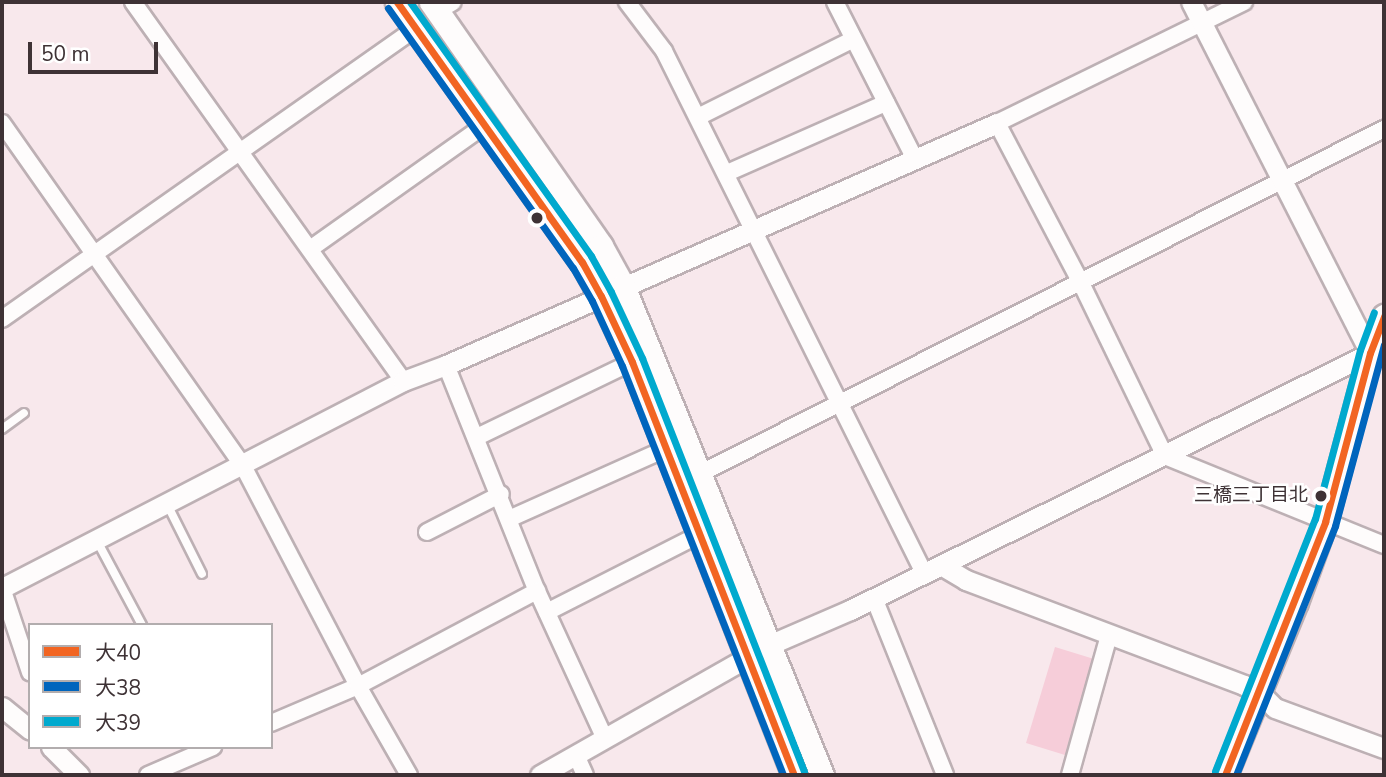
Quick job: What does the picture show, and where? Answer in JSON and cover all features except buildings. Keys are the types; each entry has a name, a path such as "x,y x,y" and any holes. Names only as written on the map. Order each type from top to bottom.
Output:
{"main road":[{"path":"397,2 582,262 601,296 632,362 794,775"},
{"path":"441,5 601,246 623,286 701,472 822,775"},
{"path":"1225,775 1260,693 1325,522 1377,354 1384,316"}],"street":[{"path":"133,2 403,381"},
{"path":"627,2 664,51 727,173 839,404 933,569 1260,693 1275,708 1384,748"},
{"path":"835,2 915,159"},
{"path":"540,775 769,645 874,598 1377,354 1281,180 1191,2"},
{"path":"28,666 2,588 403,381 446,365 998,123 1244,2"},
{"path":"2,318 416,28"},
{"path":"698,117 854,39"},
{"path":"727,173 886,103"},
{"path":"2,123 242,464 358,686 409,775"},
{"path":"998,123 1081,283 1165,456 1384,545"},
{"path":"310,250 485,125"},
{"path":"701,472 1384,129"},
{"path":"477,437 632,362"},
{"path":"446,365 501,494 537,591 605,739"},
{"path":"510,518 665,449"},
{"path":"427,532 501,494"},
{"path":"547,612 698,535"},
{"path":"273,722 358,686 537,591"},
{"path":"874,598 945,775"},
{"path":"1070,775 1109,635"},
{"path":"2,706 28,728"},
{"path":"54,749 79,775"},
{"path":"148,775 209,749"},
{"path":"576,755 586,775"}],"lane":[{"path":"2,429 24,413"},
{"path":"167,503 202,574"},
{"path":"96,539 141,623"}],"shaded area":[{"path":"1055,647 1094,659 1065,755 1026,743"}],"transit line":[{"name":"大40","path":"397,2 582,262 601,296 632,362 794,775"},
{"name":"大39","path":"410,2 591,256 611,292 642,358 804,771"},
{"name":"大38","path":"388,8 573,268 592,301 622,366 783,775"},
{"name":"大39","path":"1215,771 1315,519 1360,350 1374,312"},
{"name":"大40","path":"1225,775 1325,522 1370,353 1384,316"},
{"name":"大38","path":"1236,775 1335,526 1384,345"}],"place":[{"name":"三橋三丁目北","path":"1321,496"}]}
